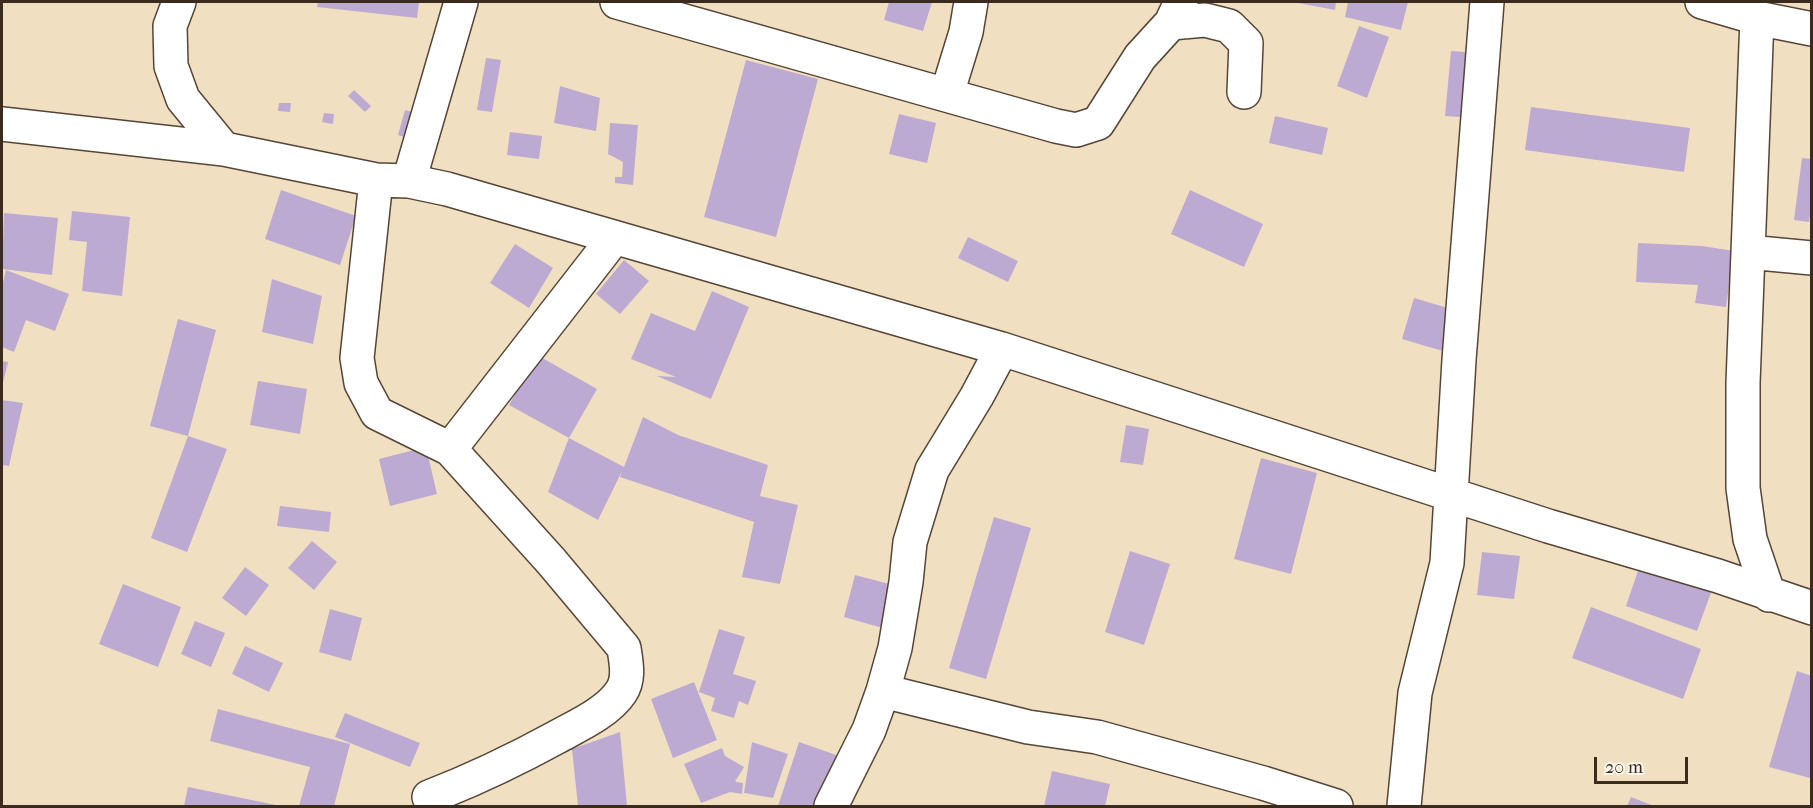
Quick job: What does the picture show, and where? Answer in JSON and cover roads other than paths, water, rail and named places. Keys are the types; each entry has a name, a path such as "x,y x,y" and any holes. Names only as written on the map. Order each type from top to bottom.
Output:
{"street":[{"path":"179,2 170,26 171,66 183,99 224,149"},
{"path":"409,181 461,2"},
{"path":"617,2 1076,130 1098,123 1140,57 1176,12 1229,26 1246,44 1244,92"},
{"path":"947,94 966,32 971,2"},
{"path":"1404,807 1415,693 1447,563 1459,360 1487,2"},
{"path":"1702,2 1757,18 1812,29"},
{"path":"1757,18 1743,383 1743,488 1750,539 1769,595"},
{"path":"2,124 224,149 376,180 409,181 447,189 1002,349 1452,495 1629,551 1718,576 1812,608"},
{"path":"376,180 357,358 362,383 377,413 450,449 551,561 624,648 627,676 621,692 598,713 471,782 429,797"},
{"path":"450,449 614,238"},
{"path":"1748,252 1812,258"},
{"path":"831,807 869,730 883,691 895,648 910,542 932,470 1002,349"},
{"path":"883,691 1028,727 1097,737 1263,783 1336,807"}]}
